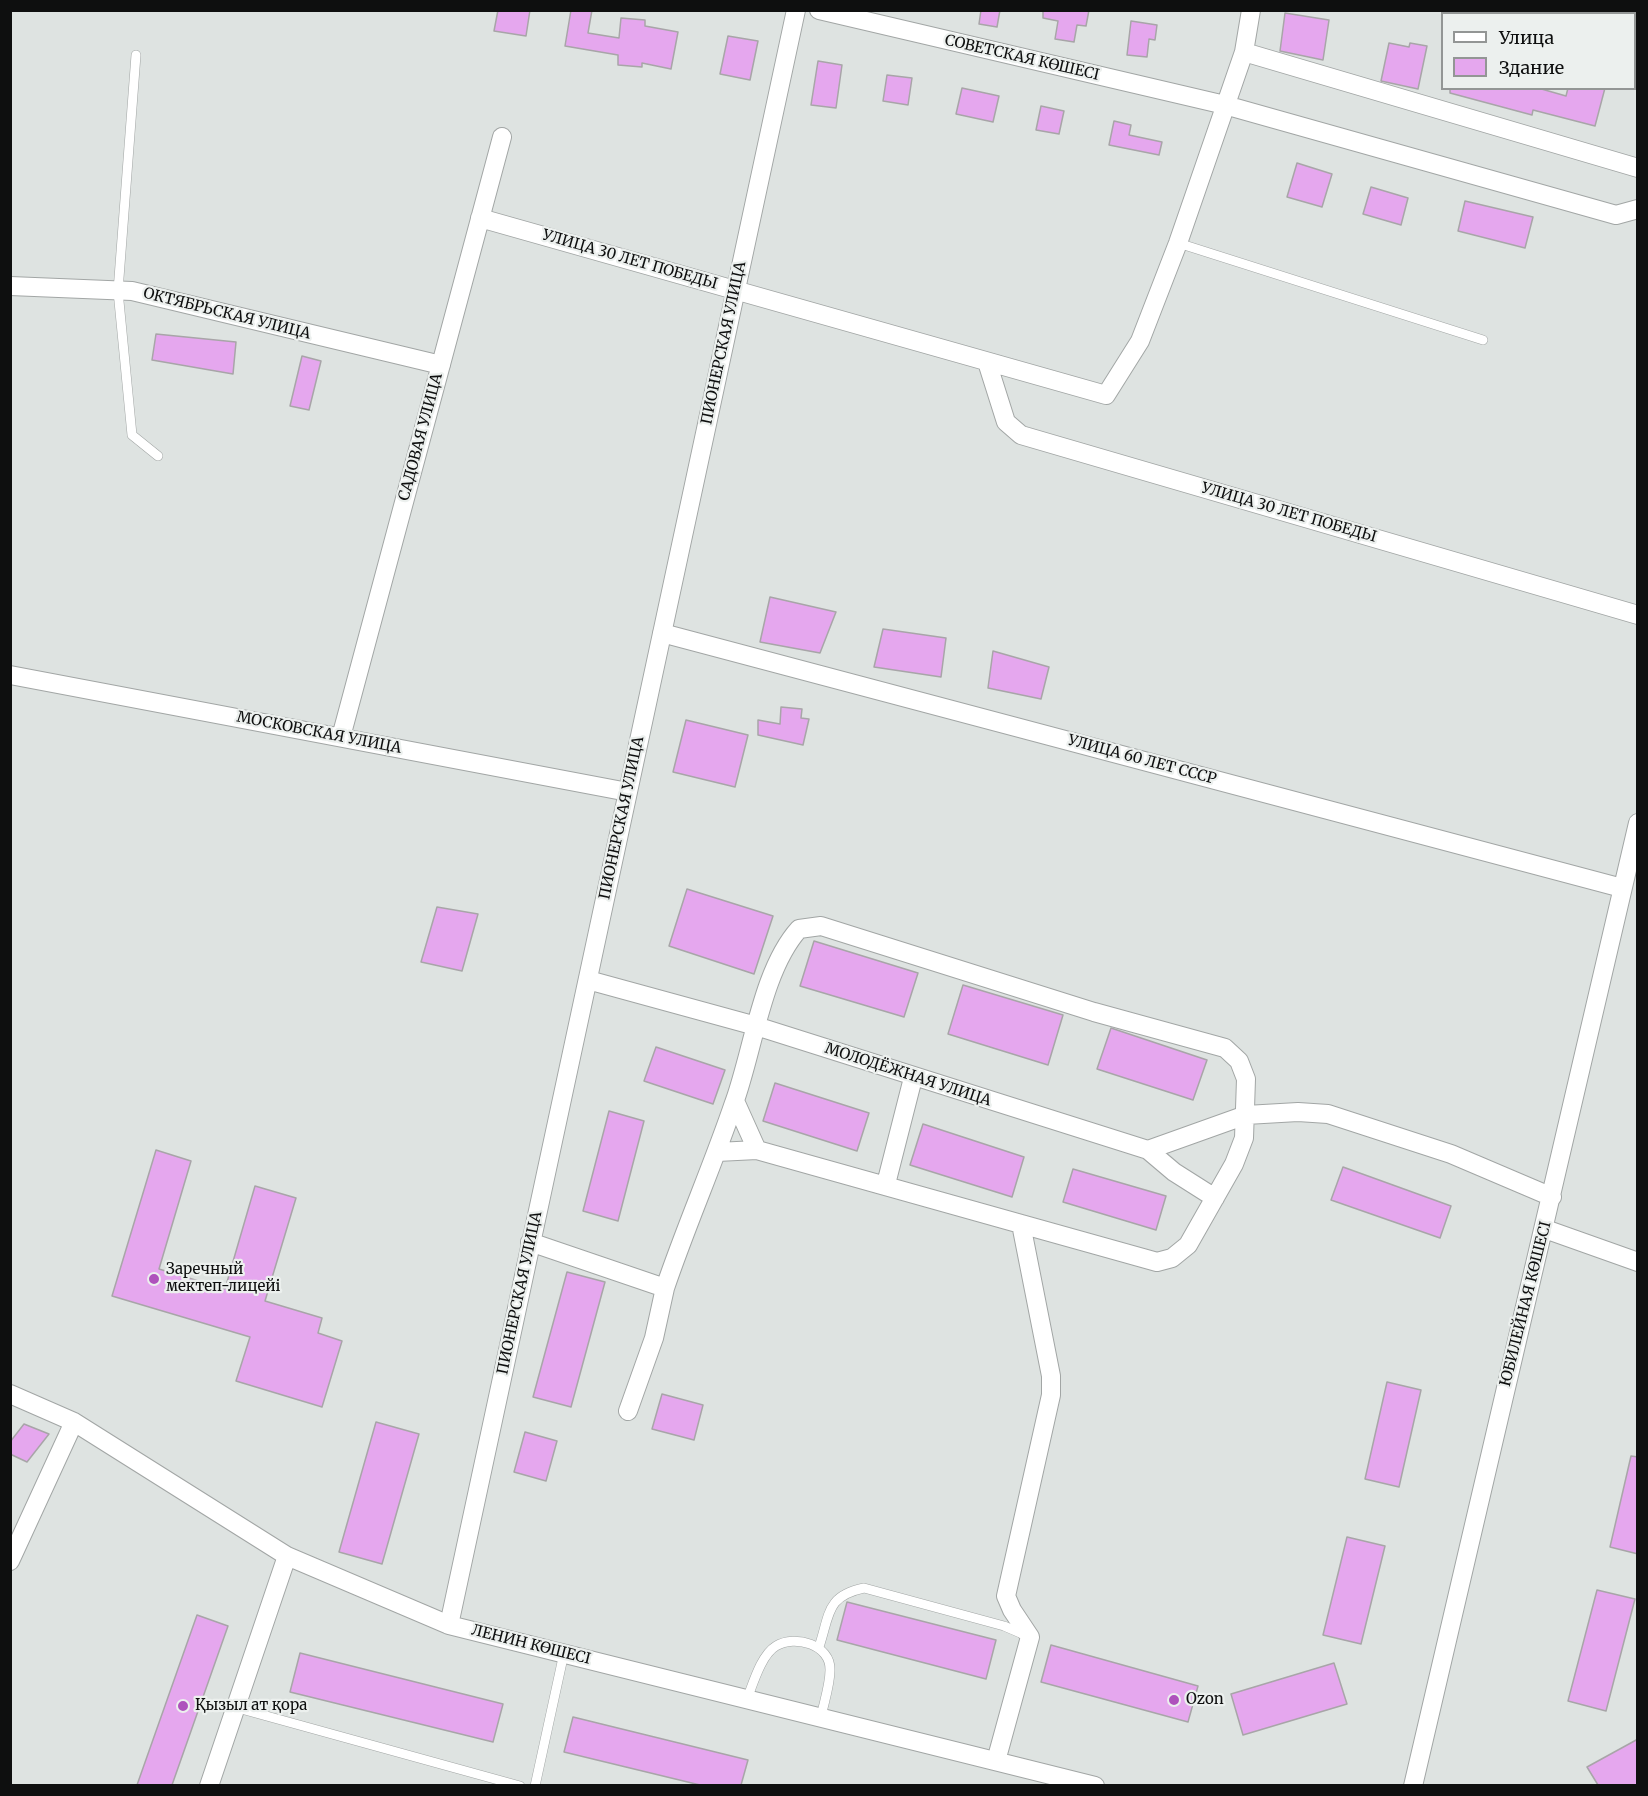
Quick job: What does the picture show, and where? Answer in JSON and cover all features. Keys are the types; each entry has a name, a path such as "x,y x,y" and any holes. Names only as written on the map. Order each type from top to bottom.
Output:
{"street":[{"name":"ПИОНЕРСКАЯ УЛИЦА","path":"449,1625 796,10"},
{"name":"СОВЕТСКАЯ КӨШЕСІ","path":"819,10 1225,105 1616,214 1638,209"},
{"path":"1178,243 1244,52 1251,10"},
{"path":"1244,52 1638,168"},
{"name":"САДОВАЯ УЛИЦА","path":"341,738 502,137"},
{"name":"УЛИЦА 30 ЛЕТ ПОБЕДЫ","path":"480,218 1106,395 1140,341 1178,243"},
{"name":"ОКТЯБРЬСКАЯ УЛИЦА","path":"10,286 132,291 441,365"},
{"name":"УЛИЦА 30 ЛЕТ ПОБЕДЫ","path":"987,362 1006,422 1021,435 1638,615"},
{"name":"УЛИЦА 60 ЛЕТ СССР","path":"662,633 1622,888"},
{"name":"МОСКОВСКАЯ УЛИЦА","path":"10,675 628,792"},
{"name":"ЮБИЛЕЙНАЯ КӨШЕСІ","path":"1413,1785 1545,1229 1638,823"},
{"path":"627,1411 654,1338 665,1288 735,1101 756,1026 785,944 799,928 821,926 1094,1012 1225,1048 1239,1061 1246,1079 1244,1138 1234,1164 1188,1245 1172,1258 1157,1262 886,1184 757,1150 717,1152"},
{"name":"МОЛОДЁЖНАЯ УЛИЦА","path":"588,980 756,1026 913,1078 1148,1150 1174,1172 1215,1198"},
{"path":"886,1184 913,1078"},
{"path":"735,1101 757,1150"},
{"path":"1148,1150 1246,1115 1298,1112 1328,1114 1451,1154 1552,1197"},
{"path":"996,1761 1030,1636 1012,1610 1006,1596 1051,1395 1022,1224"},
{"path":"1545,1229 1638,1262"},
{"path":"530,1242 665,1288"},
{"name":"ЛЕНИН КӨШЕСІ","path":"10,1394 74,1422 287,1556 449,1625 1095,1785"},
{"path":"10,1561 74,1422"},
{"path":"209,1785 287,1556"}],"lane":[{"path":"136,55 118,291 132,435 158,456"},
{"path":"1178,243 1483,340"},
{"path":"821,1717 831,1669 819,1647 835,1599 846,1592 864,1588 1004,1626 1030,1636"},
{"path":"747,1699 769,1653 776,1645 794,1641 819,1647"},
{"path":"535,1785 564,1653"},
{"path":"234,1707 520,1785"}],"building":[{"path":"498,10 530,10 526,36 494,31"},
{"path":"571,10 592,10 588,33 619,38 621,18 645,20 645,26 678,32 671,69 642,63 642,67 618,65 618,55 565,46"},
{"path":"981,10 1000,10 997,27 979,24"},
{"path":"1043,10 1089,10 1086,26 1077,25 1074,42 1055,39 1058,21 1043,18"},
{"path":"1285,13 1329,20 1323,60 1280,51"},
{"path":"1131,21 1157,25 1155,40 1149,39 1147,57 1127,55"},
{"path":"728,36 758,41 750,80 720,74"},
{"path":"1389,43 1409,47 1410,43 1427,46 1418,89 1381,81"},
{"path":"818,61 842,65 836,108 811,105"},
{"path":"887,75 912,78 908,105 883,101"},
{"path":"962,88 999,96 993,122 956,114"},
{"path":"1450,90 1545,90 1566,96 1568,90 1604,90 1595,126 1533,110 1532,115 1450,93"},
{"path":"1041,106 1064,111 1059,134 1036,130"},
{"path":"1114,121 1131,125 1129,135 1162,142 1159,155 1109,145"},
{"path":"1297,163 1332,174 1322,207 1287,197"},
{"path":"1371,187 1408,198 1401,225 1363,214"},
{"path":"1465,201 1533,217 1525,248 1458,231"},
{"path":"156,334 236,342 233,374 152,360"},
{"path":"302,356 321,361 309,410 290,406"},
{"path":"770,597 836,612 820,653 760,642"},
{"path":"883,629 946,638 941,677 874,667"},
{"path":"993,651 1049,667 1041,699 988,688"},
{"path":"781,707 802,709 801,718 809,719 803,745 758,735 758,720 780,724"},
{"path":"686,720 748,735 735,787 673,772"},
{"path":"687,889 773,916 754,974 669,946"},
{"path":"437,907 478,914 462,971 421,962"},
{"path":"814,941 918,973 904,1017 800,986"},
{"path":"963,985 1063,1015 1048,1065 948,1034"},
{"path":"1111,1028 1207,1060 1193,1100 1097,1069"},
{"path":"656,1047 725,1070 713,1104 644,1081"},
{"path":"775,1083 869,1113 857,1151 763,1121"},
{"path":"609,1111 644,1121 618,1221 583,1211"},
{"path":"923,1124 1024,1157 1012,1197 910,1165"},
{"name":"Заречный мектеп-лицейі","path":"156,1150 191,1161 159,1269 225,1289 255,1186 296,1198 265,1301 322,1318 318,1333 342,1341 322,1407 236,1381 250,1337 112,1296"},
{"path":"1343,1167 1451,1206 1440,1238 1331,1200"},
{"path":"1073,1169 1166,1196 1156,1230 1063,1202"},
{"path":"567,1272 605,1282 571,1407 533,1397"},
{"path":"1387,1382 1421,1390 1399,1487 1365,1479"},
{"path":"662,1394 703,1405 694,1440 652,1429"},
{"path":"376,1422 419,1434 382,1564 339,1552"},
{"path":"24,1424 49,1434 27,1462 10,1454 10,1442"},
{"path":"525,1432 557,1441 546,1481 514,1472"},
{"path":"1631,1456 1638,1457 1638,1554 1610,1547"},
{"path":"1347,1537 1385,1546 1361,1644 1323,1635"},
{"path":"1597,1590 1635,1599 1606,1711 1568,1701"},
{"path":"847,1602 996,1640 986,1679 837,1640"},
{"name":"Қызыл ат қора","path":"197,1615 228,1626 172,1785 137,1785"},
{"path":"1051,1645 1198,1686 1188,1722 1041,1682"},
{"path":"300,1653 503,1704 493,1742 290,1692"},
{"path":"1334,1663 1347,1704 1243,1735 1231,1694"},
{"path":"573,1717 748,1760 741,1785 700,1785 564,1752"},
{"path":"1638,1739 1638,1785 1598,1785 1587,1767"}],"place":[{"name":"Заречный мектеп-лицейі","path":"154,1279"},
{"name":"Ozon","path":"1174,1700"},
{"name":"Қызыл ат қора","path":"183,1706"}]}
